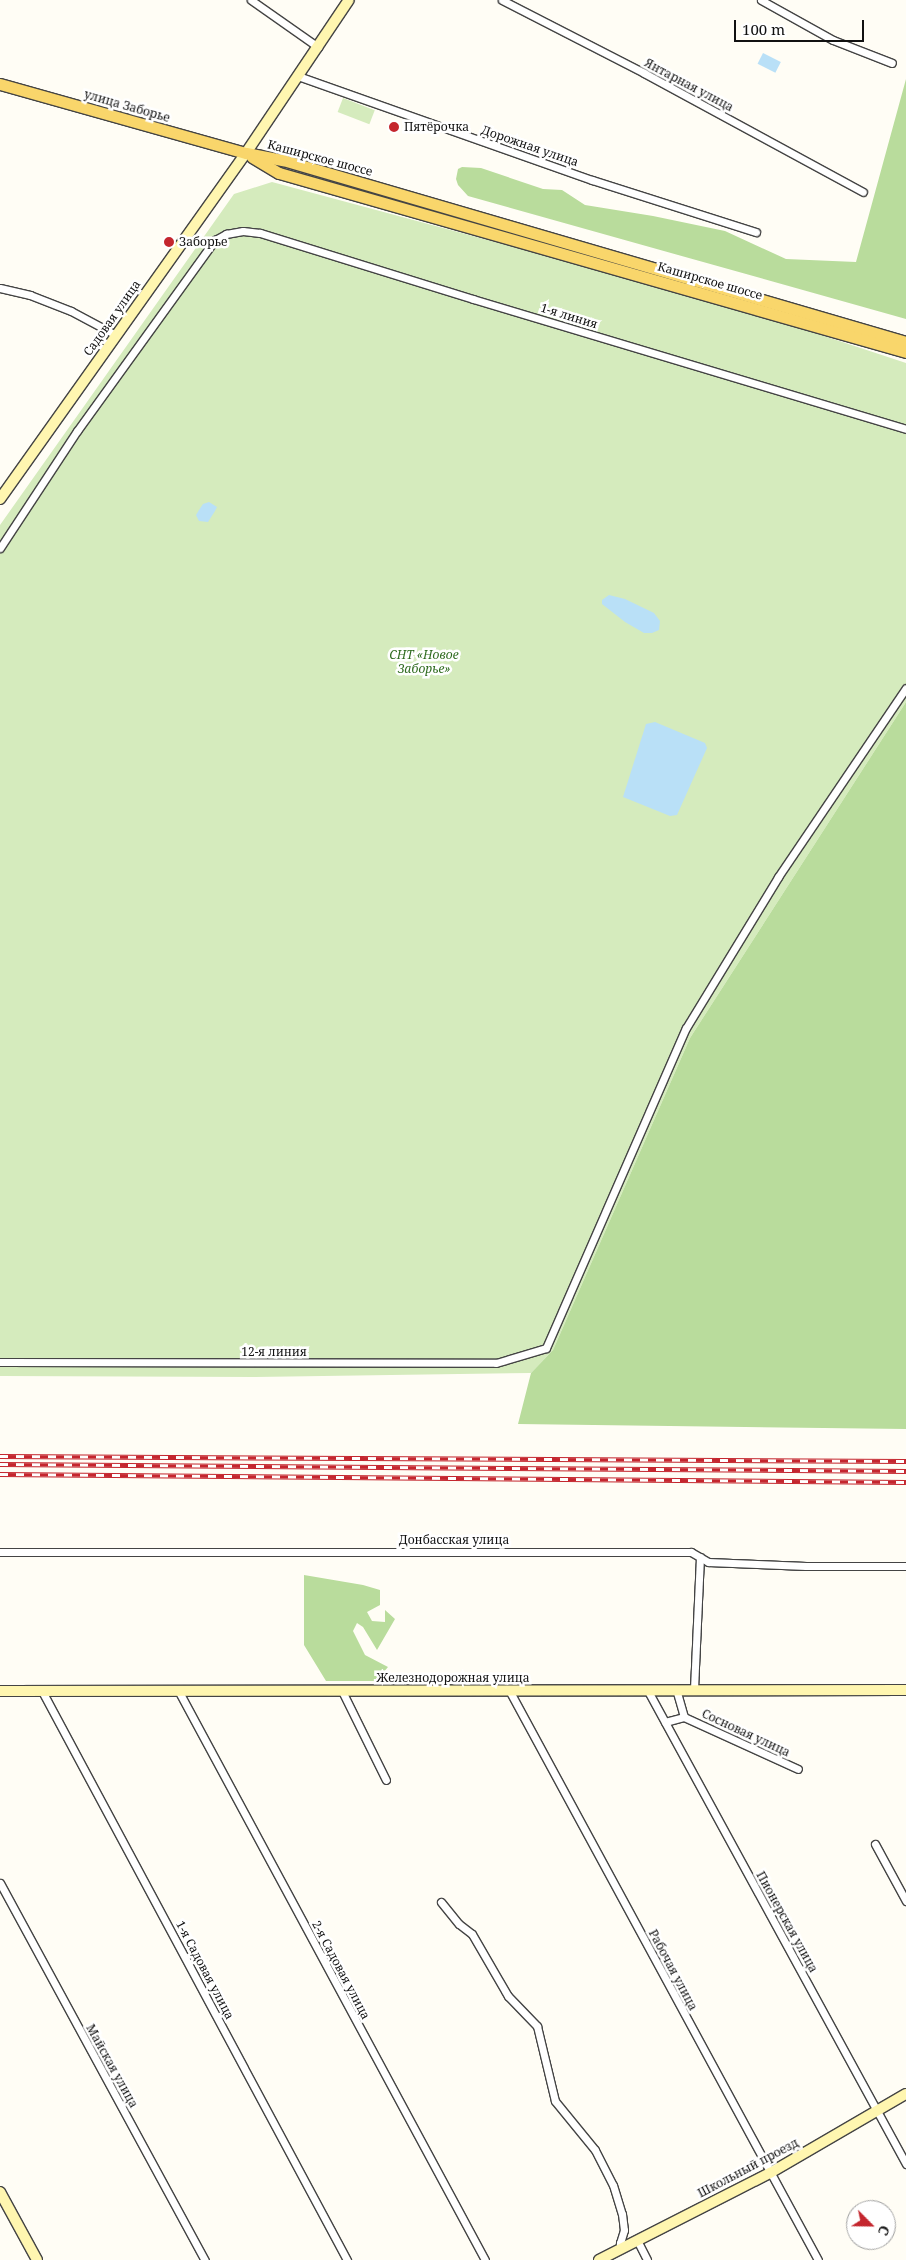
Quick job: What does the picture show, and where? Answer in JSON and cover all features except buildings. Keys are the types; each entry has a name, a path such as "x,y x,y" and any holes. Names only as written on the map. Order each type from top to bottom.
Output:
{"main road":[{"name":"улица Заборье","path":"0,84 246,154"},
{"name":"Каширское шоссе","path":"246,154 283,160 906,342"},
{"name":"Каширское шоссе","path":"246,154 279,173 906,352"}],"street":[{"path":"251,0 318,47"},
{"name":"Садовая улица","path":"0,498 246,154 349,0"},
{"name":"Янтарная улица","path":"502,0 644,73 863,192"},
{"path":"761,0 833,40 892,62"},
{"name":"Дорожная улица","path":"298,76 608,185 756,232"},
{"name":"1-я линия","path":"0,548 77,431 215,240 226,234 243,231 260,233 906,429"},
{"path":"0,288 30,295 71,311 116,335"},
{"name":"12-я линия","path":"0,1362 496,1363 546,1348 686,1028 778,877 906,688"},
{"name":"Донбасская улица","path":"0,1552 692,1552 708,1562 806,1566 906,1566"},
{"path":"694,1689 700,1557"},
{"name":"Сосновая улица","path":"676,1689 684,1717 798,1769"},
{"name":"2-я Садовая улица","path":"178,1690 486,2260"},
{"name":"Рабочая улица","path":"509,1690 818,2260"},
{"name":"Железнодорожная улица","path":"0,1691 906,1690"},
{"name":"1-я Садовая улица","path":"42,1691 347,2260"},
{"path":"342,1691 386,1780"},
{"name":"Пионерская улица","path":"648,1691 906,2164"},
{"path":"665,1722 684,1717"},
{"path":"875,1844 906,1901"},
{"name":"Майская улица","path":"0,1883 205,2260"},
{"path":"441,1902 459,1924 472,1934 508,1996 537,2026 555,2101 595,2150 613,2185 622,2214 624,2230 620,2243 621,2248"},
{"name":"Школьный проезд","path":"599,2260 770,2172 906,2094"},
{"path":"0,2192 37,2260"},
{"path":"637,2240 647,2260"}],"green space":[{"path":"906,79 906,319 468,196 458,185 456,179 458,169 462,167 481,168 543,189 562,190 585,205 653,216 725,231 786,259 856,262"},
{"path":"343,98 375,110 369,124 338,112"},
{"name":"СНТ «Новое Заборье»","path":"272,182 736,307 906,363 906,702 690,1038 553,1350 531,1373 255,1377 0,1376 0,525 234,194"},
{"path":"906,702 906,1429 518,1424 531,1373 553,1350 690,1038"},
{"path":"304,1575 363,1585 380,1590 380,1605 367,1612 372,1621 385,1622 385,1610 395,1619 377,1650 363,1627 357,1623 353,1631 365,1655 388,1667 376,1681 326,1681 304,1645"}],"water":[{"path":"763,53 781,62 775,73 758,64"},
{"path":"209,502 217,507 215,511 208,522 199,521 196,515 203,504"},
{"path":"609,595 625,599 654,613 660,621 659,630 652,633 644,633 625,622 602,604 602,600"},
{"path":"655,722 705,743 707,748 677,815 670,816 623,797 646,724"}],"railway":[{"path":"0,1456 906,1461"},
{"path":"0,1464 906,1471"},
{"path":"0,1474 906,1482"}],"place":[{"name":"Пятёрочка","path":"394,127"},
{"name":"Заборье","path":"169,242"}]}
